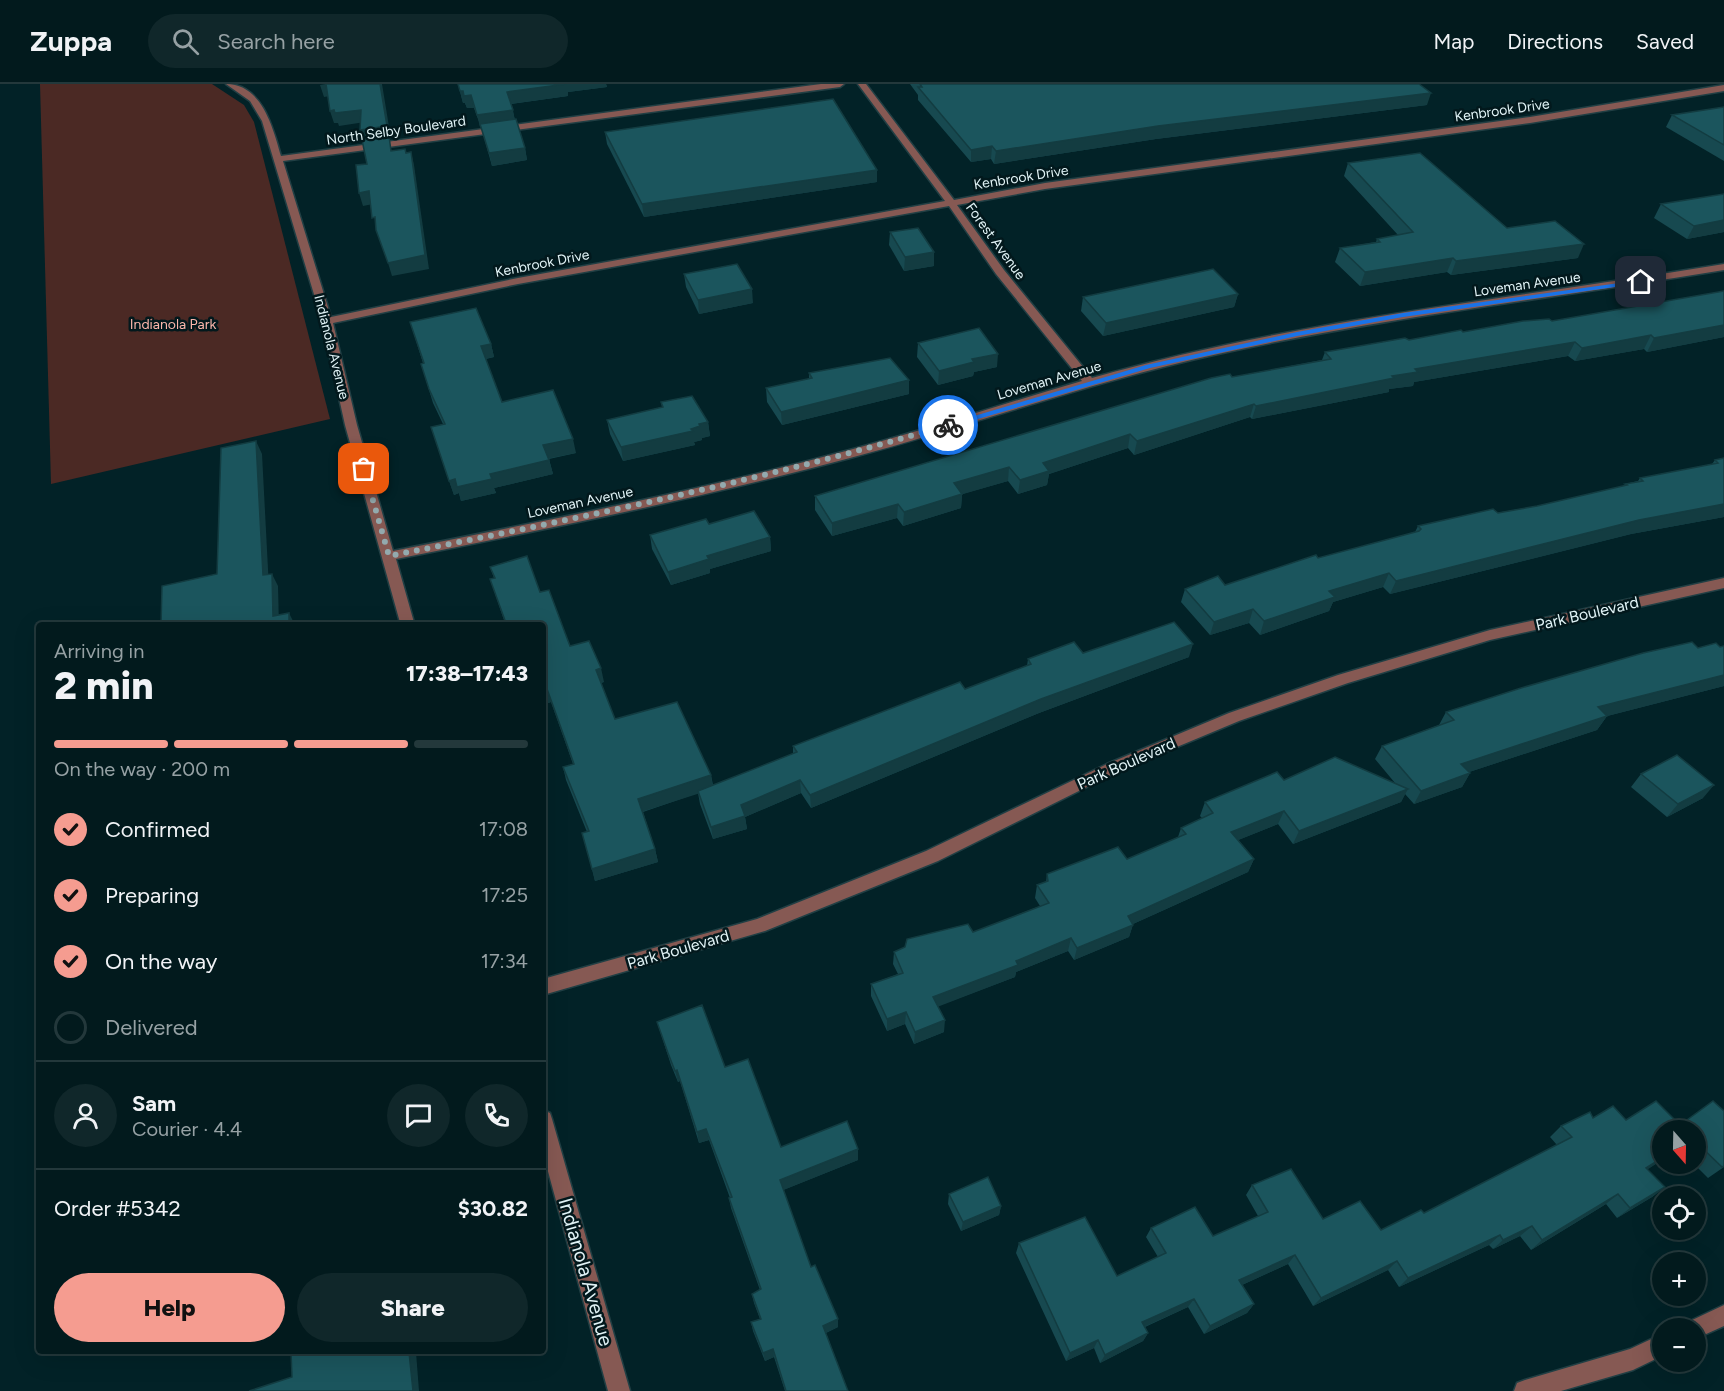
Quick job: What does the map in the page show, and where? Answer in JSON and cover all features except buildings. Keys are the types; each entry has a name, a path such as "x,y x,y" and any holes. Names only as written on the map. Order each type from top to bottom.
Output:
{"street":[{"name":"Indianola Avenue","path":"230,84 253,99 261,110 278,159 327,321 351,425 407,622"},
{"name":"North Selby Boulevard","path":"278,159 840,84"},
{"name":"Forest Avenue","path":"862,84 951,202 1000,272 1090,383"},
{"name":"Kenbrook Drive","path":"327,321 518,281 951,202 1248,157 1530,120 1724,88"},
{"name":"Loveman Avenue","path":"389,556 713,489 848,454 1148,367 1297,334 1403,315 1620,285 1724,267"},
{"name":"Park Boulevard","path":"546,986 759,926 932,856 1112,768 1234,717 1321,686 1490,635 1724,582"},
{"name":"Indianola Avenue","path":"546,1130 619,1391"},
{"path":"1706,1324 1724,1315"},
{"path":"1525,1391 1633,1359 1652,1350"}],"green space":[{"name":"Indianola Park","path":"40,84 212,84 244,105 254,122 330,419 51,484"}],"way so far":[{"path":"364,469 389,556 713,489 948,425"}],"route":[{"path":"948,425 1148,367 1297,334 1403,315 1641,282"}]}
